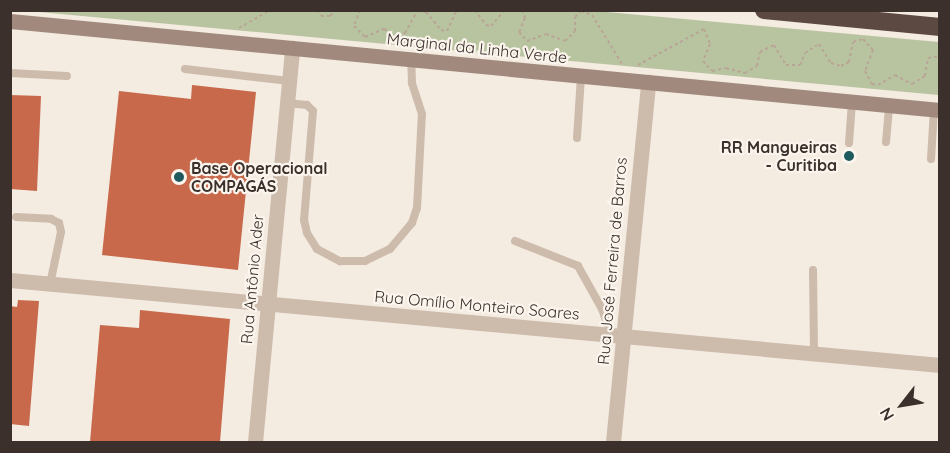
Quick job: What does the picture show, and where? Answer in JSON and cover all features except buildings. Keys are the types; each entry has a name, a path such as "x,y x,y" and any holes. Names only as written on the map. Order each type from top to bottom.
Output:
{"highway":[{"path":"764,10 939,27"}],"main road":[{"name":"Marginal da Linha Verde","path":"10,21 937,110"}],"street":[{"name":"Rua Antônio Ader","path":"255,442 292,48"},
{"name":"Rua José Ferreira de Barros","path":"613,442 617,335 648,82"},
{"name":"Rua Omílio Monteiro Soares","path":"10,280 939,365"}],"lane":[{"path":"287,103 307,105 313,111 304,220 307,233 316,249 340,261 365,261 390,249 412,223 417,208 422,114 412,83 411,60"},
{"path":"185,69 289,81"},
{"path":"10,73 67,76"},
{"path":"577,138 581,76"},
{"path":"849,143 852,102"},
{"path":"886,142 889,105"},
{"path":"931,159 937,110"},
{"path":"16,217 51,219 59,223 61,232 50,284"},
{"path":"515,241 578,266 617,335"},
{"path":"813,270 814,353"}],"path":[{"path":"232,31 270,10"},
{"path":"317,10 321,16 330,16 336,10"},
{"path":"360,10 354,26 366,38 384,29 398,36 405,33 417,11 426,12 441,30 447,31 457,10"},
{"path":"475,10 486,25 491,26 505,10"},
{"path":"522,10 525,18 519,32 527,42 546,34 565,41 575,31 576,17 581,11 592,15 626,71"},
{"path":"635,67 704,29 711,44 703,61 712,71 726,68 745,73 757,66 760,52 774,45 786,65 800,65 805,52 819,44 831,63 842,66 849,62 853,42 863,39 873,50 865,71 872,84 878,85 895,75 912,84 925,76 928,58 939,56"}],"green space":[{"path":"28,11 596,11 939,42 939,95"}],"place":[{"name":"RR Mangueiras - Curitiba","path":"849,156"},
{"name":"Base Operacional COMPAGÁS","path":"179,177"}]}
